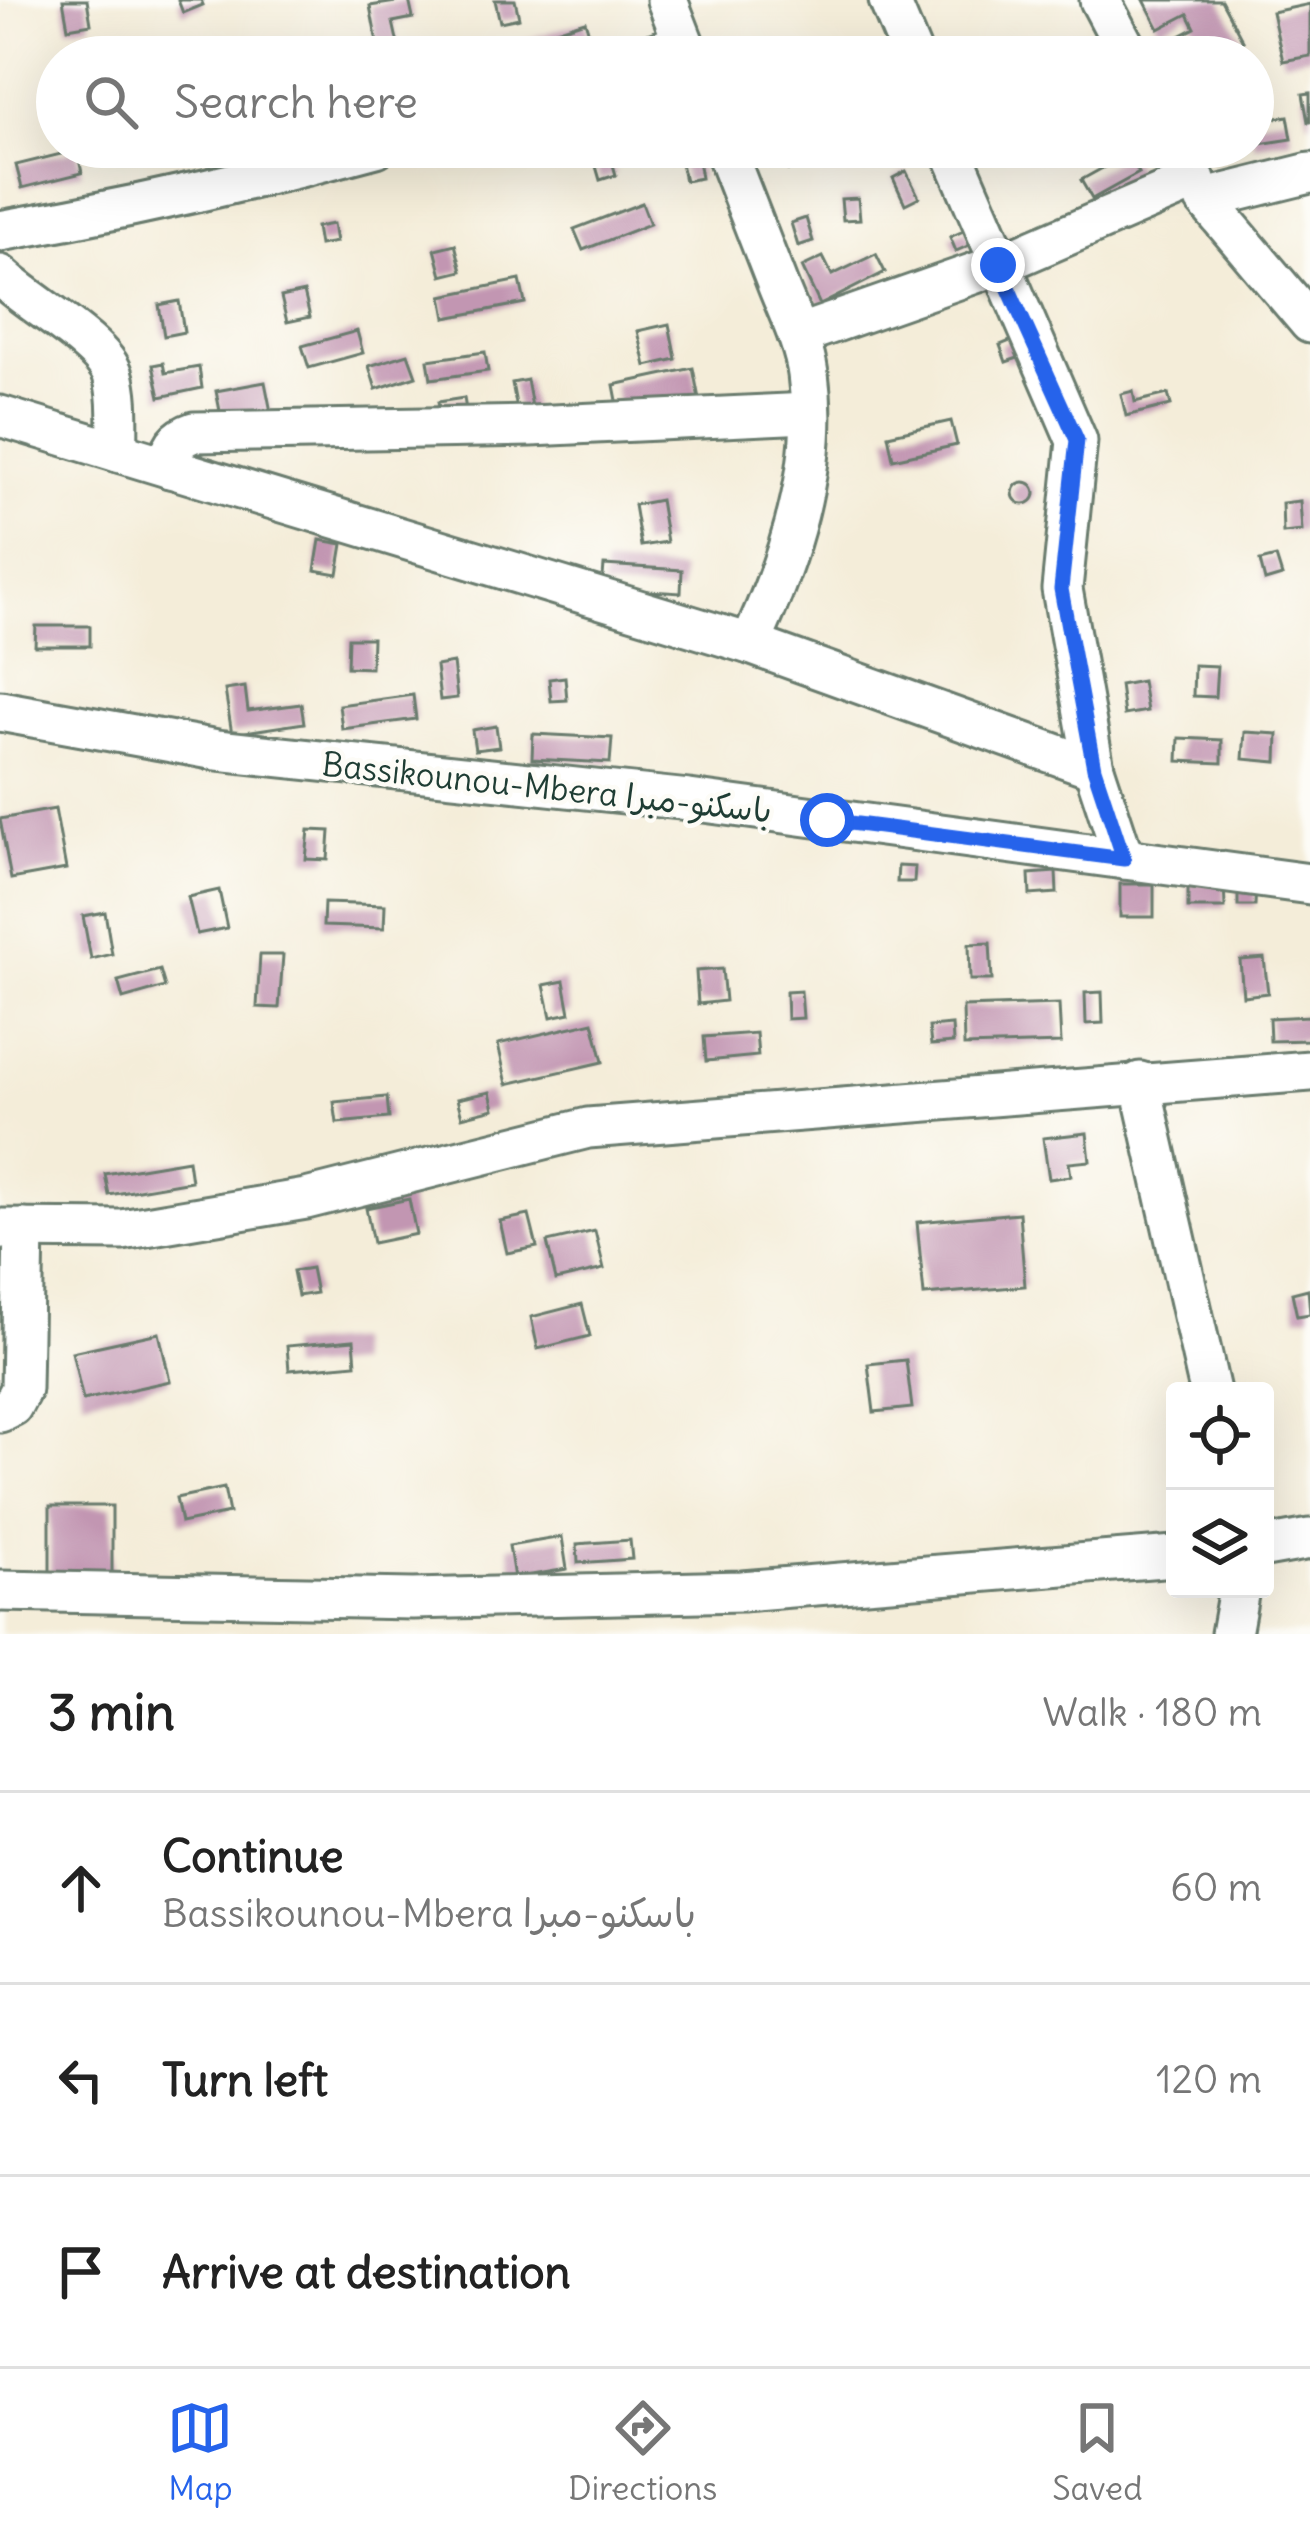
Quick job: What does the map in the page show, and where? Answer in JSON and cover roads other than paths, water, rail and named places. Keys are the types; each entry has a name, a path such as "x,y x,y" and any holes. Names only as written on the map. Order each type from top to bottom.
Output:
{"street":[{"path":"667,0 681,36"},
{"path":"889,0 904,36"},
{"path":"1100,0 1119,36"},
{"path":"0,231 298,168"},
{"path":"732,168 798,335 808,374 809,413 796,518 771,598 750,644"},
{"path":"959,168 1077,440 1061,589 1094,768 1124,859"},
{"path":"798,335 998,265 1192,176 1310,173"},
{"path":"1192,176 1310,323"},
{"path":"0,275 40,310 97,348 106,360 116,391 118,452"},
{"path":"170,468 178,441 204,431 531,427 809,413"},
{"path":"0,416 750,644 1094,768"},
{"name":"Bassikounou-Mbera باسكنو-مبرا","path":"0,712 217,750 689,800 1310,884"},
{"path":"0,1412 12,1406 21,1389 12,1229 122,1230 306,1198 588,1128 1310,1071"},
{"path":"1140,1082 1208,1382"},
{"path":"1274,1545 1310,1539"},
{"path":"0,1591 412,1599 742,1591 1166,1557"},
{"path":"1231,1634 1237,1598"}]}
